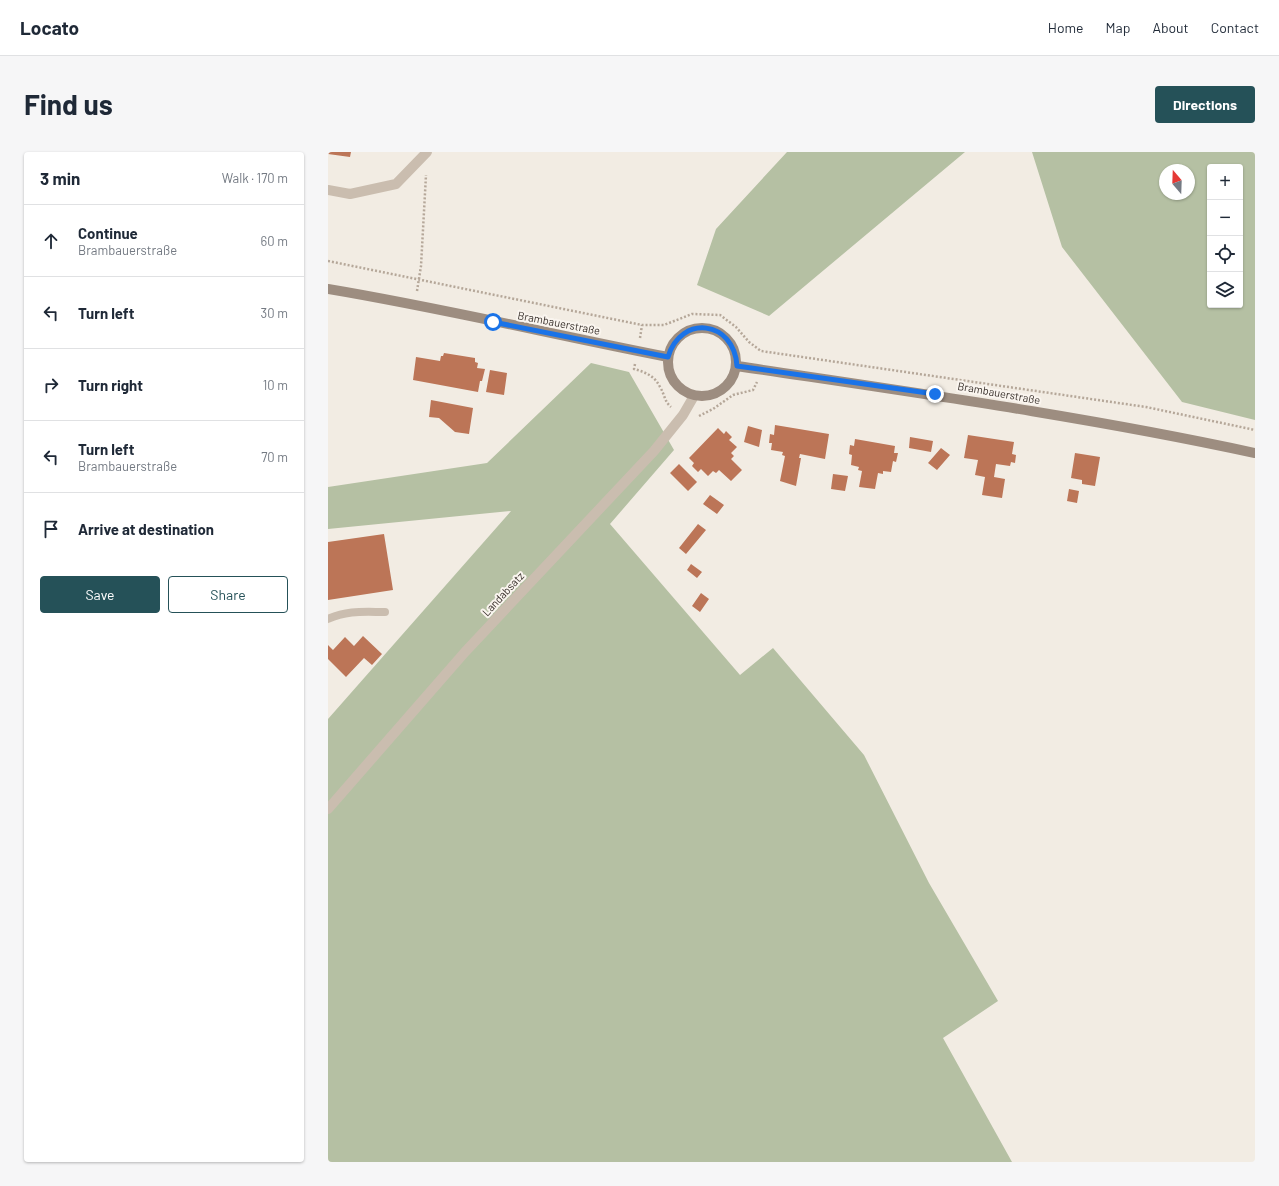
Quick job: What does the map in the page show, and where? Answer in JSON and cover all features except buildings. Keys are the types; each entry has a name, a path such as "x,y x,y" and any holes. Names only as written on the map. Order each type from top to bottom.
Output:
{"main road":[{"name":"Brambauerstraße","path":"328,289 414,304 668,357"},
{"path":"704,328 716,331 726,337 731,343 736,354 737,366 730,382 722,391 706,397 694,396 681,390 673,381 668,369 668,357 677,338 692,330 704,328"},
{"name":"Brambauerstraße","path":"737,366 935,394 1170,435 1255,453"}],"street":[{"path":"328,190 350,194 396,184 427,152"},
{"name":"Landabsatz","path":"328,809 465,652 654,451 683,415 694,396"}],"lane":[{"path":"328,619 340,613 354,611 385,612"}],"path":[{"path":"414,304 420,278 427,152"},
{"path":"328,261 420,278 642,324 664,325 692,314 720,315 736,327 749,342 760,351 1146,407 1255,430"},
{"path":"642,324 634,369 649,374 660,387 665,402 683,415"},
{"path":"696,418 713,409 733,395 753,390 763,370 769,352"}],"green space":[{"path":"787,152 965,152 769,316 697,285 716,229"},
{"path":"1032,152 1255,152 1255,420 1182,402 1062,247"},
{"path":"591,363 629,372 674,450 610,524 740,675 773,648 864,755 929,883 998,1001 943,1038 1012,1162 328,1162 328,719 511,511 328,529 328,487 487,463"}],"route":[{"path":"493,322 668,357 677,338 692,330 704,328 716,331 726,337 731,343 736,354 737,366 935,394"}]}
